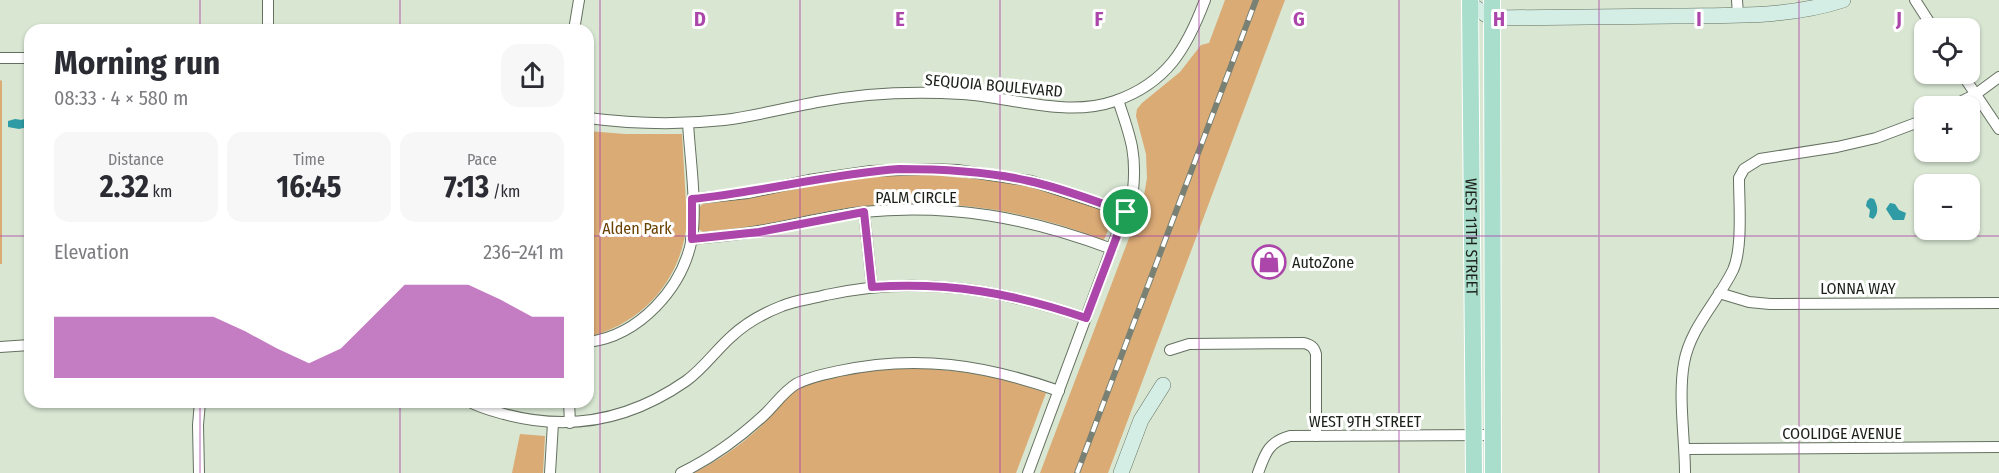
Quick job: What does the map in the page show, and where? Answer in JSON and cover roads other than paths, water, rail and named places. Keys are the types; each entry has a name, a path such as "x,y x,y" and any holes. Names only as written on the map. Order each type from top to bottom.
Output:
{"main road":[{"name":"WEST 11TH STREET","path":"1492,0 1493,473"},
{"name":"WEST 11TH STREET","path":"1474,1 1474,473"}],"street":[{"path":"268,0 268,24"},
{"path":"575,24 579,0"},
{"name":"SEQUOIA BOULEVARD","path":"594,119 632,124 726,120 837,99 894,94 964,94 1072,108 1101,105 1118,100 1162,74 1184,49 1205,0"},
{"path":"1474,1 1491,18 1737,8 1789,13 1843,0"},
{"path":"1915,0 1927,18"},
{"path":"0,58 24,58"},
{"path":"1972,96 1999,78"},
{"path":"1969,84 1999,129"},
{"path":"1028,473 1133,191 1135,168 1132,142 1118,100"},
{"path":"594,341 613,336 632,326 662,301 683,264 692,239 688,123"},
{"path":"1685,473 1682,383 1684,361 1691,339 1734,268 1738,254 1739,178 1744,169 1760,159 1837,147 1876,138 1914,124"},
{"path":"692,199 748,193 809,180 871,171 948,170 1031,182 1126,212"},
{"name":"PALM CIRCLE","path":"692,239 759,232 864,212 930,210 971,212 1007,218 1067,232 1112,249"},
{"path":"864,212 872,287"},
{"path":"485,408 523,419 553,423 596,421 625,413 645,405 687,380 732,336 763,314 785,305 872,287 924,285 985,291 1047,305 1086,318"},
{"name":"LONNA WAY","path":"1719,293 1749,302 1770,303 1999,303"},
{"path":"1170,350 1190,344 1304,343 1310,345 1316,354 1316,436"},
{"path":"0,347 24,345"},
{"path":"681,473 732,443 796,384 813,377 847,369 905,362 955,364 1008,375 1059,391"},
{"path":"1121,473 1141,420 1163,385"},
{"path":"199,408 199,473"},
{"path":"569,408 570,423"},
{"path":"550,473 553,423"},
{"name":"WEST 9TH STREET","path":"1258,473 1271,445 1290,436 1493,435"},
{"name":"COOLIDGE AVENUE","path":"1685,449 1999,447"}],"water":[{"path":"23,119 24,128 8,127 8,121"},
{"path":"1870,198 1874,199 1877,207 1873,219 1869,217 1870,210 1866,206"},
{"path":"1890,203 1895,204 1899,210 1906,213 1904,220 1893,220 1886,209"}],"railway":[{"path":"1077,473 1256,0"}],"place":[{"name":"AutoZone","path":"1269,262"}],"park label":[{"name":"Alden Park","path":"637,228"}]}
